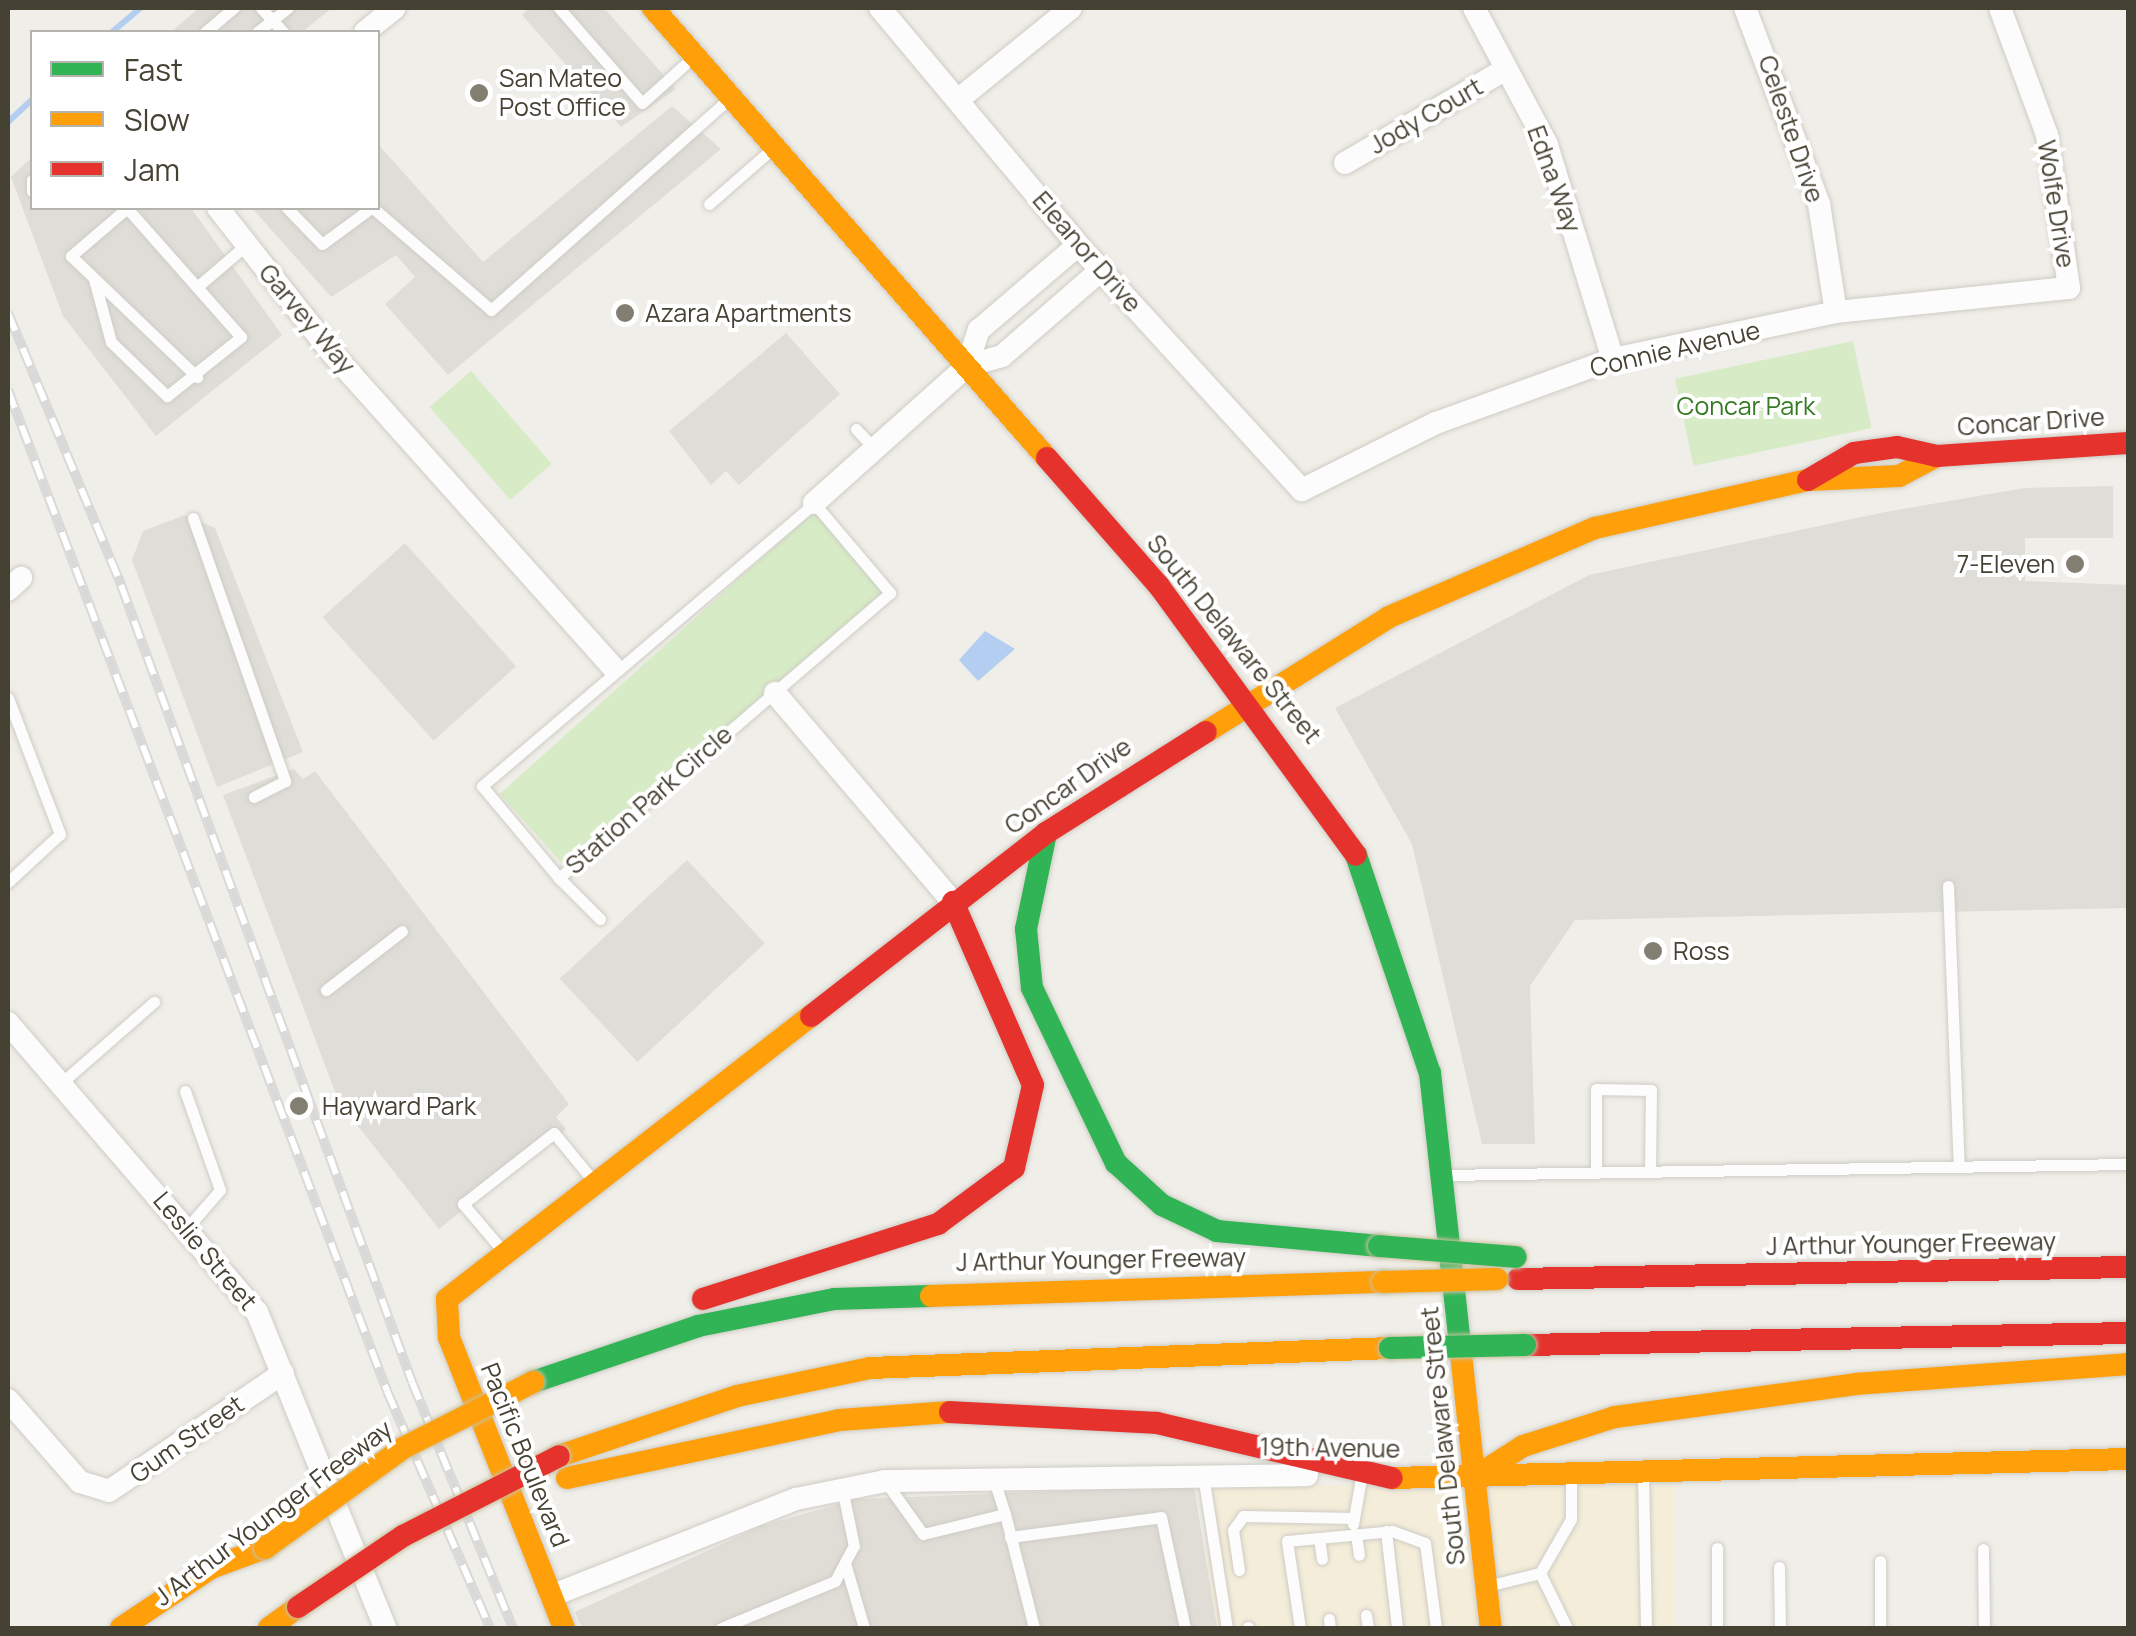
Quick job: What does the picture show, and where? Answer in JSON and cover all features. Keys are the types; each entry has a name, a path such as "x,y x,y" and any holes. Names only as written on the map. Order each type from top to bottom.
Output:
{"main road":[{"name":"South Delaware Street","path":"653,8 1251,696 1340,821 1379,900 1430,1073 1491,1628"},
{"name":"Concar Drive","path":"447,1299 1046,833 1251,696 1528,552 1808,480 1899,476 1938,456 2128,443"},
{"path":"1046,833 1026,958 1058,1050"},
{"path":"953,902 980,927 1058,1050 1116,1163 1175,1214 1236,1234 1379,1246 1516,1268"},
{"path":"530,1376 677,1308 938,1224 994,1192 1025,1144 1033,1085 953,902"},
{"name":"J Arthur Younger Freeway","path":"163,1628 265,1548 404,1448 530,1376 684,1330 834,1299 1383,1282 1516,1268 1764,1275 2128,1267"},
{"name":"Pacific Boulevard","path":"447,1299 449,1338 564,1628"},
{"path":"269,1628 300,1620 403,1536 442,1513 563,1467 709,1404 870,1368 1004,1356 2128,1333"},
{"path":"1473,1478 1523,1446 1615,1417 1856,1384 2128,1364"},
{"name":"19th Avenue","path":"563,1467 840,1420 997,1409 1157,1423 1361,1474 1392,1478 2128,1459"},
{"path":"121,1628 211,1568 265,1548"}],"street":[{"path":"368,30 395,8"},
{"name":"Eleanor Drive","path":"880,8 1078,245 1302,490"},
{"path":"958,99 1071,8"},
{"name":"Edna Way","path":"1474,8 1547,145 1613,359"},
{"name":"Celeste Drive","path":"1745,8 1819,204 1836,312"},
{"name":"Wolfe Drive","path":"2000,8 2047,135 2069,288"},
{"name":"Jody Court","path":"1345,163 1506,69"},
{"name":"Garvey Way","path":"220,210 400,427 613,667"},
{"path":"966,366 979,330 1078,245"},
{"path":"814,503 966,366 1002,356 1101,270"},
{"name":"Connie Avenue","path":"1302,490 1436,423 1613,359 1836,312 2069,288"},
{"path":"775,693 953,902"},
{"name":"Leslie Street","path":"8,1023 257,1312 385,1628"},
{"name":"Gum Street","path":"8,1400 80,1482 109,1491 282,1373"},
{"name":"19th Avenue","path":"551,1596 842,1488 886,1481 993,1475 1361,1474"}],"lane":[{"path":"207,30 234,8"},
{"path":"261,8 281,30"},
{"path":"260,30 288,8"},
{"path":"559,8 642,104 695,55"},
{"path":"374,210 491,310 731,98"},
{"path":"709,204 774,147"},
{"path":"125,210 71,256 198,377"},
{"path":"94,278 111,342 167,396 198,377 240,337 129,210"},
{"path":"289,210 322,244 369,210"},
{"path":"197,287 246,245"},
{"path":"856,430 874,448"},
{"name":"Station Park Circle","path":"814,503 890,594 559,878 482,786 613,667 814,503"},
{"path":"193,518 285,781 254,796"},
{"path":"8,698 60,834 8,882"},
{"path":"559,878 600,919"},
{"path":"1948,886 1960,1166"},
{"path":"326,990 402,932"},
{"path":"60,1084 154,1002"},
{"path":"1596,1173 1596,1089 1651,1090 1650,1172"},
{"path":"185,1091 220,1190 186,1228"},
{"path":"506,1254 463,1204 554,1133 596,1185"},
{"path":"1444,1175 2128,1164"},
{"path":"1643,1472 1646,1628"},
{"path":"1358,1555 1350,1535 1361,1474"},
{"path":"1486,1586 1540,1573 1570,1519 1571,1474"},
{"path":"993,1475 1034,1628"},
{"path":"1203,1475 1227,1628"},
{"path":"886,1481 923,1534 1005,1514"},
{"path":"721,1628 835,1581 854,1546 842,1488"},
{"path":"1239,1570 1234,1530 1242,1516 1354,1518"},
{"path":"1010,1537 1161,1517 1185,1628"},
{"path":"1386,1531 1397,1628"},
{"path":"1300,1628 1287,1541 1386,1531 1425,1543 1436,1628"},
{"path":"1319,1538 1322,1559"},
{"path":"1717,1548 1717,1628"},
{"path":"1983,1549 1984,1628"},
{"path":"1880,1561 1880,1628"},
{"path":"844,1563 864,1628"},
{"path":"1780,1567 1780,1628"},
{"path":"1540,1573 1567,1628"}],"shaded area":[{"path":"199,8 332,8 304,30 173,30"},
{"path":"529,8 604,8 676,89 621,127 522,15"},
{"path":"672,106 721,149 448,375 385,304 415,277 396,255 331,297 254,210 380,210 380,146 483,262"},
{"path":"30,159 30,210 192,210 282,335 156,436 63,316 11,177"},
{"path":"786,333 840,394 739,485 726,471 711,485 669,431"},
{"path":"2113,486 2113,538 2025,538 2025,581 2128,585 2128,908 1575,920 1530,986 1535,1144 1482,1144 1412,844 1335,708 1589,575 1885,512 2025,488"},
{"path":"185,515 215,528 303,752 217,787 132,560 143,531"},
{"path":"405,543 516,666 434,741 323,617"},
{"path":"294,769 303,779 315,771 569,1104 556,1117 566,1129 439,1229 339,1102 223,795"},
{"path":"687,860 765,943 637,1062 560,979"},
{"path":"1207,1485 1675,1485 1675,1628 1207,1628"},
{"path":"1194,1486 1217,1628 582,1628 575,1612 761,1526 857,1499"}],"green space":[{"name":"Concar Park","path":"1853,341 1872,428 1693,466 1675,379"},
{"path":"471,371 552,464 510,500 429,407"},
{"path":"814,511 885,590 571,873 500,794"}],"water":[{"path":"985,631 1015,649 978,681 959,660"}],"waterway":[{"path":"114,30 141,8"},
{"path":"8,122 30,102"}],"railway":[{"path":"8,313 121,585 412,1382 513,1628"},
{"path":"8,390 387,1391 490,1628"}],"traffic: fast":[{"path":"1046,833 1026,929 1032,988 1116,1163 1162,1205 1217,1231 1379,1246"},
{"path":"1356,855 1430,1073 1461,1354"},
{"path":"1379,1246 1516,1257"},
{"path":"533,1382 698,1326 834,1299 931,1296"},
{"path":"1390,1348 1525,1345"}],"traffic: slow":[{"path":"653,8 1047,458"},
{"path":"1206,732 1389,617 1595,528 1808,480 1899,476 1937,456"},
{"path":"564,1628 449,1338 447,1299 811,1016"},
{"path":"1383,1282 1497,1279"},
{"path":"931,1296 1383,1282"},
{"path":"559,1456 737,1396 870,1368 1390,1348"},
{"path":"1461,1354 1491,1628"},
{"path":"1473,1478 1523,1446 1615,1417 1856,1384 2128,1364"},
{"path":"265,1548 403,1448 533,1382"},
{"path":"567,1478 840,1420 950,1412"},
{"path":"1392,1478 2128,1459"},
{"path":"121,1628 211,1568 265,1548"},
{"path":"269,1628 298,1607"}],"traffic: jam":[{"path":"1808,480 1854,453 1897,447 1937,456 2128,443"},
{"path":"1047,458 1159,586 1356,855"},
{"path":"811,1016 1046,833 1206,732"},
{"path":"703,1299 938,1224 1014,1168 1033,1085 953,902"},
{"path":"1518,1279 2128,1267"},
{"path":"1525,1345 2128,1333"},
{"path":"950,1412 1157,1423 1392,1478"},
{"path":"298,1607 403,1536 559,1456"}],"place":[{"name":"San Mateo Post Office","path":"479,93"},
{"name":"Azara Apartments","path":"625,313"},
{"name":"7-Eleven","path":"2075,564"},
{"name":"Ross","path":"1653,951"},
{"name":"Hayward Park","path":"299,1106"}]}
